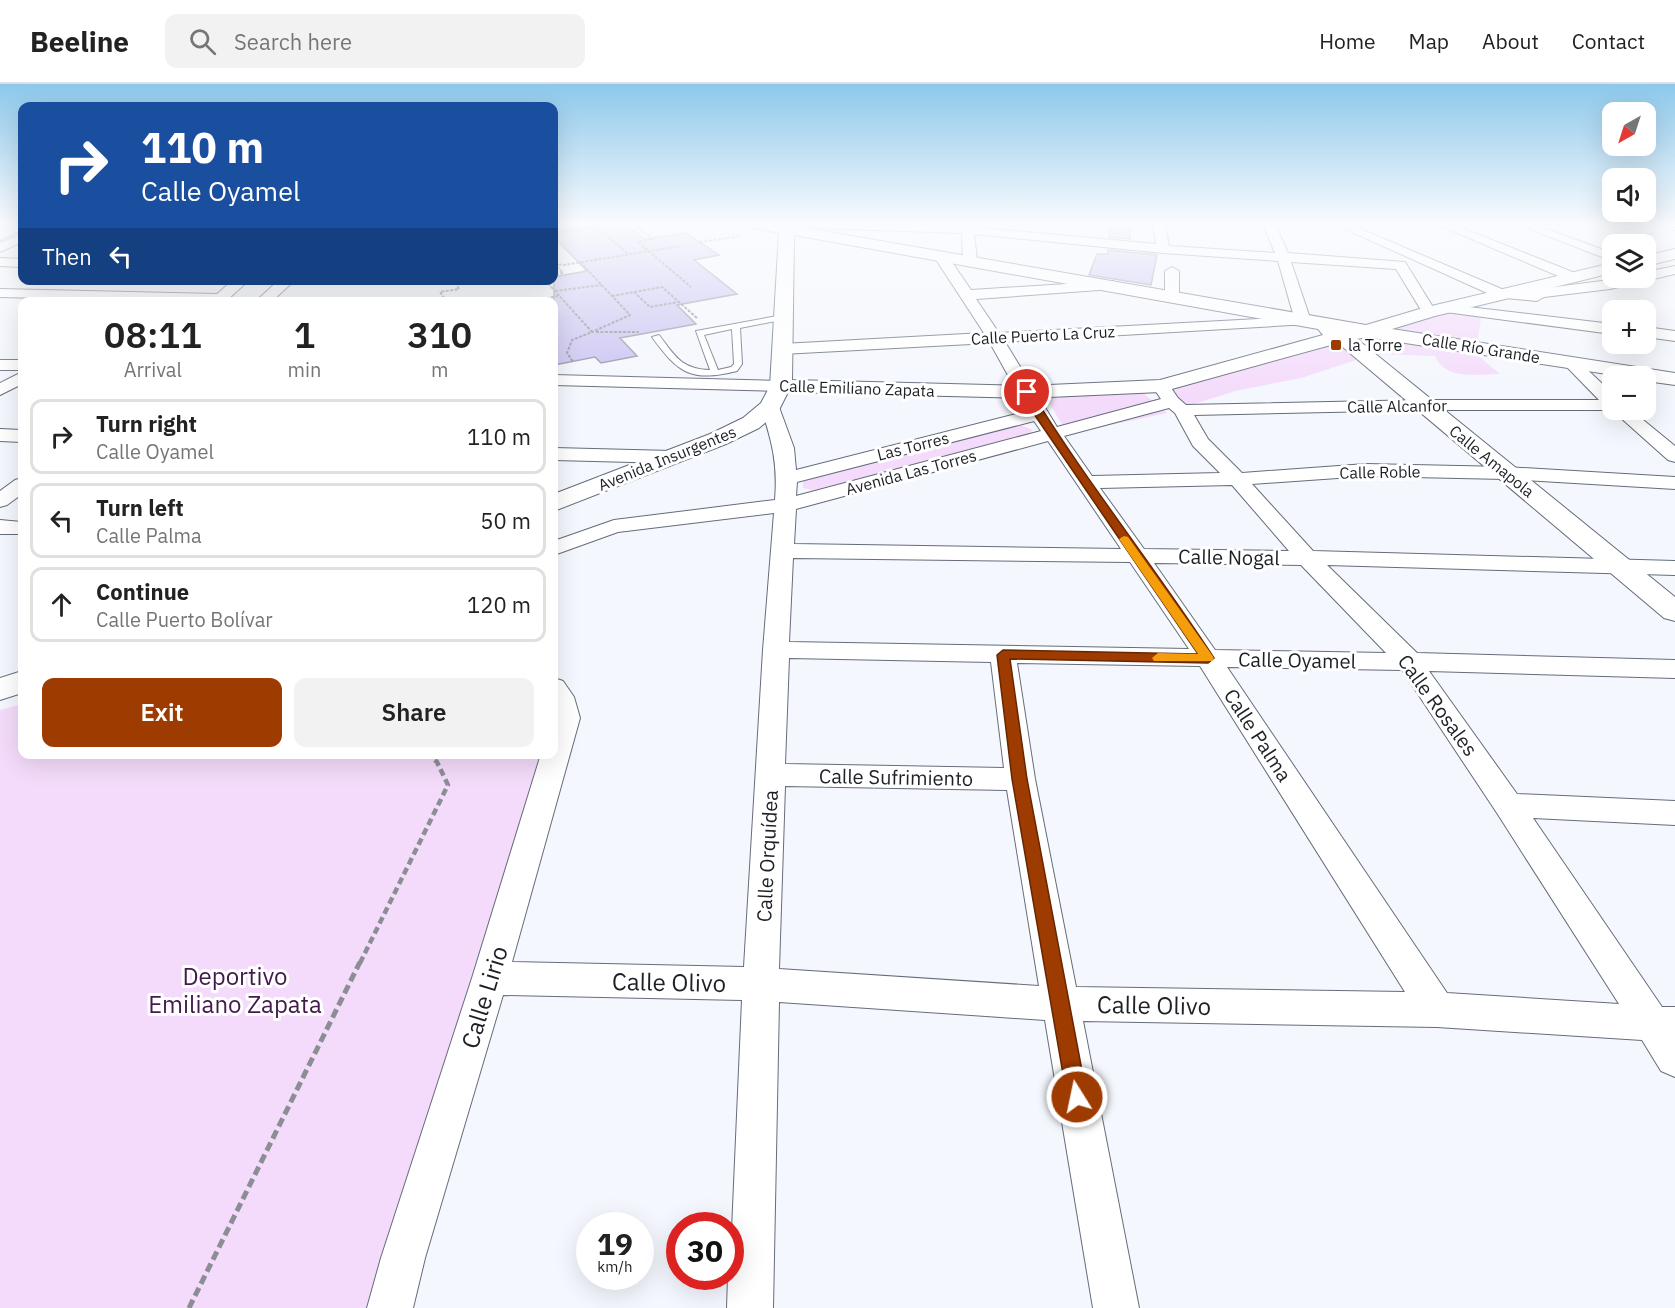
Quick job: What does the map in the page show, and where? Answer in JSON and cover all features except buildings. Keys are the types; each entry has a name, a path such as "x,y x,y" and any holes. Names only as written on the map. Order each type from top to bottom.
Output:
{"main road":[{"path":"775,396 782,348 784,281"},
{"name":"Calle Río Grande","path":"1091,281 1303,321 1675,379"},
{"name":"Avenida Las Torres","path":"1172,399 1342,336 1436,310 1561,281"},
{"name":"Calle Amapola","path":"1303,321 1342,336 1675,612"},
{"name":"Calle Emiliano Zapata","path":"775,396 1027,392 1172,399"},
{"name":"Avenida Insurgentes","path":"558,501 672,458 751,423 775,396"},
{"path":"0,689 18,683"}],"street":[{"name":"Calle Palma","path":"957,281 995,338 1045,424 1208,658 1437,1010"},
{"path":"1172,281 1172,296"},
{"path":"1291,281 1303,321"},
{"path":"1413,281 1436,310 1602,327"},
{"path":"1471,281 1501,294"},
{"path":"222,297 236,285"},
{"path":"268,297 282,285"},
{"path":"966,295 1113,285"},
{"name":"Avenida Las Torres","path":"1501,294 1537,297 1539,293 1602,286"},
{"path":"0,294 109,297"},
{"path":"1537,297 1602,298"},
{"name":"Calle Puerto La Cruz","path":"782,348 1303,321"},
{"path":"1656,334 1675,336"},
{"path":"1570,362 1602,394"},
{"path":"0,365 18,365"},
{"path":"0,390 18,379"},
{"name":"Calle Emiliano Zapata","path":"558,380 775,396"},
{"name":"Calle Orquídea","path":"750,1308 761,984 776,650 786,492 784,448 775,396"},
{"name":"Avenida Las Torres","path":"558,547 614,526 646,522 786,492 1045,424 1172,399"},
{"name":"Calle Alcanfor","path":"1172,399 1424,405 1602,404"},
{"name":"Calle Rosales","path":"1172,399 1200,442 1238,479 1307,558 1409,661 1663,1024 1675,1058"},
{"path":"1633,420 1675,456"},
{"path":"0,435 18,436"},
{"path":"558,454 672,458"},
{"name":"Calle Roble","path":"1084,482 1238,479 1366,470 1505,473 1675,483"},
{"path":"0,501 18,487"},
{"path":"0,527 18,528"},
{"name":"Calle Nogal","path":"783,551 1307,558 1675,568"},
{"name":"Calle Oyamel","path":"776,650 1409,661 1675,669"},
{"path":"1003,655 1020,779 1116,1308"},
{"name":"Calle Lirio","path":"558,694 566,718 558,745"},
{"name":"Calle Lirio","path":"390,1308 403,1257 490,978 554,759"},
{"name":"Calle Sufrimiento","path":"772,775 1020,779"},
{"path":"1508,804 1675,813"},
{"name":"Calle Olivo","path":"490,978 761,984 1060,1004 1437,1010 1663,1024"}],"lane":[{"path":"715,373 699,333 783,317"},
{"path":"656,337 681,368 696,373 715,373 734,369 738,364 736,326"}],"path":[{"path":"573,362 567,353 572,340 630,315 598,281"},
{"path":"684,281 691,287"},
{"path":"444,297 440,292 459,289 457,285"},
{"path":"550,285 592,332 633,332 656,337"},
{"path":"555,291 602,285"},
{"path":"612,296 662,287 711,331"},
{"path":"634,292 650,307 678,302"},
{"path":"554,297 559,296"},
{"path":"189,1308 448,785 434,759"}],"green space":[{"path":"1445,311 1481,318 1477,345 1392,329 1412,323"},
{"path":"1364,335 1475,353 1500,374 1455,373 1440,364 1435,356 1375,354 1357,339"},
{"path":"1334,340 1362,358 1301,378 1235,391 1188,406 1168,389"},
{"path":"1143,393 1167,413 1068,434 1046,398"},
{"path":"1021,425 1033,430 1027,435 860,480 812,490 803,488 803,480"},
{"name":"Deportivo Emiliano Zapata","path":"18,705 18,759 541,759 381,1308 0,1308 0,710"}],"slow traffic":[{"path":"1124,539 1208,658 1158,658"}],"place":[{"name":"la Torre","path":"1336,345"}],"route":[{"path":"1027,392 1084,482 1208,658 1003,655 1020,779 1077,1097"}]}
